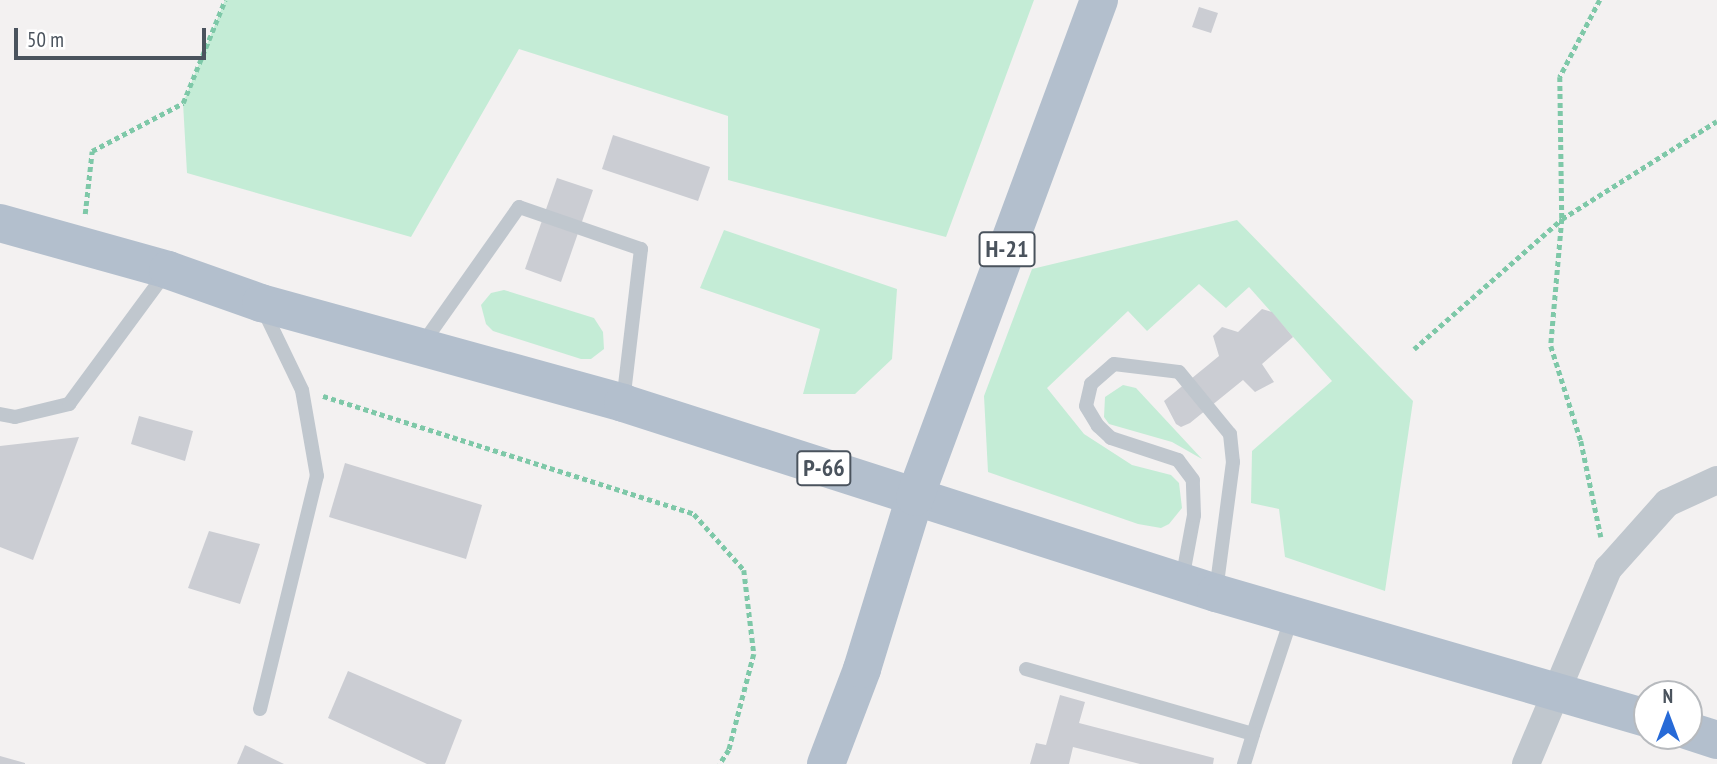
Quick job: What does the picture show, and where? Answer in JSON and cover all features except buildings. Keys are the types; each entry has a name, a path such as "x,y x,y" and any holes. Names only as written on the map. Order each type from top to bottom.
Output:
{"main road":[{"name":"Н-21","path":"826,764 862,669 915,498 1099,0"},
{"name":"Р-66","path":"0,223 167,270 261,303 419,349 623,403 1199,587 1633,714"}],"street":[{"path":"1535,756 1553,689 1608,569 1667,503 1717,480"}],"lane":[{"path":"419,349 519,207 641,249 623,403"},
{"path":"0,414 15,417 69,404 167,270"},
{"path":"260,709 317,476 302,390 261,303"},
{"path":"1114,363 1179,372 1230,434 1233,462 1199,587 1193,480 1178,460 1111,438 1098,426 1086,406 1091,384 1114,363"},
{"path":"1244,764 1292,614"},
{"path":"1026,669 1253,734"}],"path":[{"path":"81,246 92,151 183,103 225,0"},
{"path":"1600,0 1560,77 1562,219 1551,346 1581,441 1608,569"},
{"path":"1414,349 1562,219 1717,121"},
{"path":"302,390 694,514 744,570 754,654 729,750 720,764"}],"green space":[{"path":"225,0 1034,0 946,237 728,180 728,116 519,49 411,237 187,173 183,103"},
{"path":"1237,220 1413,401 1385,591 1285,557 1279,509 1251,503 1252,451 1332,381 1249,287 1226,308 1199,284 1147,331 1128,311 1047,388 1084,434 1132,465 1171,475 1179,483 1182,508 1169,524 1161,528 1138,524 988,472 984,396 1032,269"},
{"path":"724,230 897,289 892,359 855,394 803,394 820,329 700,288"},
{"path":"504,290 594,318 603,332 604,349 591,359 581,359 493,331 486,324 481,305 491,293"},
{"path":"1123,385 1136,388 1202,459 1172,442 1109,424 1104,417 1105,397"}]}
